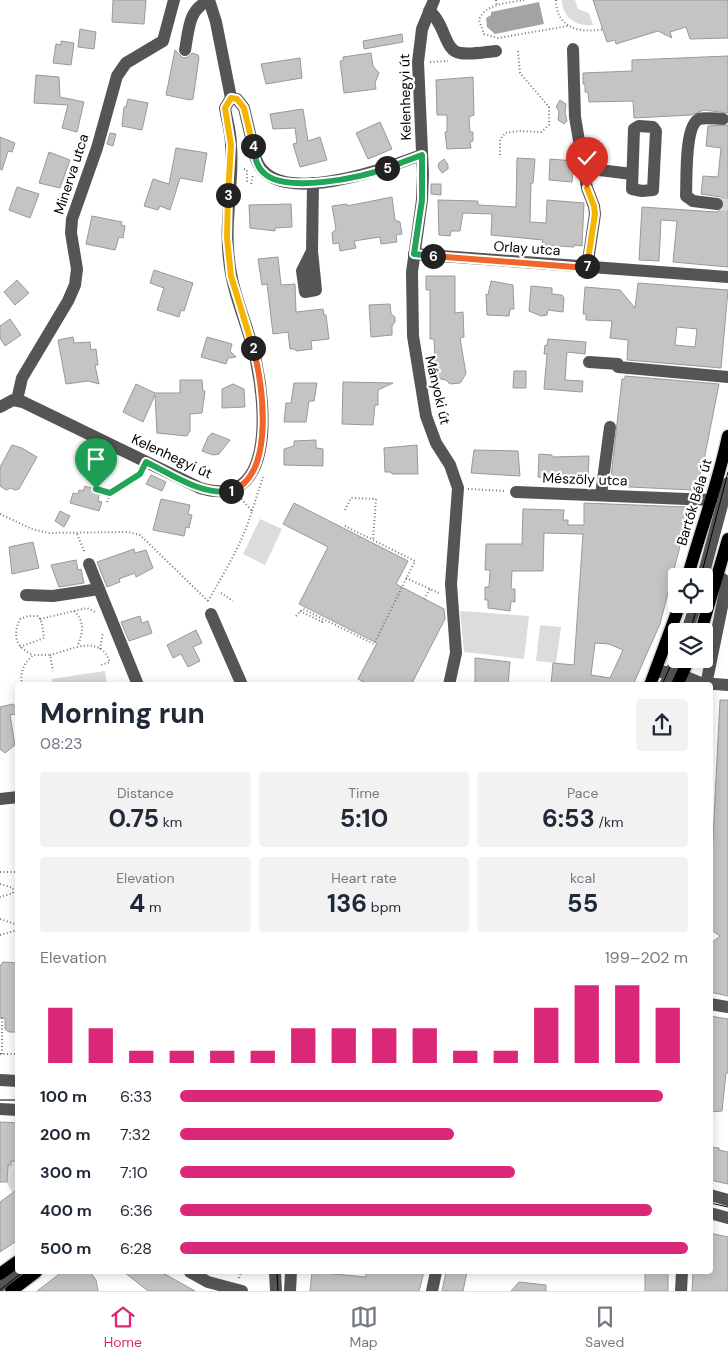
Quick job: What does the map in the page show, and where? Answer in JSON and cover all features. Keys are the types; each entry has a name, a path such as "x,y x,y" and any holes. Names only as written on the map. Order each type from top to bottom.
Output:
{"main road":[{"name":"Bartók Béla út","path":"690,568 728,436"},
{"path":"703,623 728,539"},
{"path":"651,682 677,613"},
{"path":"0,1274 15,1263"},
{"path":"11,1291 33,1274"}],"street":[{"name":"Minerva utca","path":"17,400 22,378 68,301 75,285 77,269 71,233 72,219 97,148 117,76 126,62 163,40 174,0"},
{"path":"185,50 193,13 200,5 209,1"},
{"name":"Kelenhegyi út","path":"17,400 200,488 215,492 236,489 247,480 258,461 262,428 260,380 256,360 231,276 228,258 227,215 231,145 225,108 231,98 216,22 209,1"},
{"path":"432,5 441,23 447,43 453,51 460,53 496,51"},
{"name":"Kelenhegyi út","path":"231,98 237,99 244,108 256,160 263,173 268,177 289,182 313,183 372,173 422,155 418,62 421,35 432,5"},
{"path":"573,49 575,116 583,168 595,214 587,268"},
{"path":"717,204 693,202 686,196 688,145 694,124 700,119 723,119"},
{"path":"640,126 653,127 656,131 653,190 642,191 632,189 632,174 634,129 640,126"},
{"name":"Mányoki út","path":"422,155 422,200 412,283 413,336 422,398 431,432 450,465 458,488 451,584 456,653 450,682"},
{"path":"583,168 632,174"},
{"path":"312,251 313,183"},
{"name":"Orlay utca","path":"414,254 728,277"},
{"path":"588,362 618,364 618,367 728,377"},
{"path":"0,407 17,400"},
{"path":"601,494 610,427"},
{"name":"Bartók Béla út","path":"705,568 728,483"},
{"name":"Mészöly utca","path":"516,492 711,500"},
{"path":"89,564 137,682"},
{"path":"706,682 727,582 718,576"},
{"path":"26,595 53,596 99,589"},
{"path":"211,614 241,682"},
{"path":"656,672 698,682"},
{"path":"713,684 728,685"},
{"path":"0,799 15,797"},
{"path":"713,1004 728,1007"},
{"path":"0,1080 15,1081"},
{"path":"0,1109 15,1110"},
{"path":"713,1196 728,1200"},
{"path":"713,1214 728,1218"},
{"path":"0,1286 16,1274"},
{"path":"194,1274 208,1282 242,1291"},
{"path":"275,1274 276,1291"},
{"path":"290,1291 291,1274"},
{"path":"432,1291 436,1274"},
{"path":"681,1291 682,1274"}],"path":[{"path":"496,0 497,6"},
{"path":"524,0 484,11 479,20 481,30 493,38 568,26"},
{"path":"556,0 559,16 568,26 581,31 603,29"},
{"path":"500,155 500,140 505,133 518,131 541,132 549,125 549,108 520,73 518,51"},
{"path":"418,62 455,61 460,53"},
{"path":"0,514 32,529 49,533 128,532 140,535 208,601 245,534 266,464 258,461"},
{"path":"107,502 110,493 140,474 146,462"},
{"path":"458,488 516,492"},
{"path":"96,489 110,493"},
{"path":"236,489 252,511"},
{"path":"345,510 351,498 376,499 373,540"},
{"path":"296,616 303,609 374,644 415,562 343,525"},
{"path":"77,534 89,564"},
{"path":"406,578 430,589 424,599"},
{"path":"221,593 233,601"},
{"path":"40,620 87,608 97,614"},
{"path":"74,611 82,621 83,629 78,645"},
{"path":"20,647 44,638 38,616 28,616 20,619 16,629 20,647 33,655 50,655 78,645 88,644 100,650 110,662 102,665"},
{"path":"100,650 103,626"},
{"path":"22,682 21,674 24,665 33,655"},
{"path":"50,655 53,671"},
{"path":"0,872 15,872"},
{"path":"0,884 13,888 13,893 0,897"},
{"path":"0,919 15,924"},
{"path":"0,935 15,931"},
{"path":"2,1018 1,1054 15,1054"}],"shaded area":[{"path":"562,0 575,0 578,9 589,13 593,25 581,24 571,20 564,11"},
{"path":"539,2 544,24 495,34 487,27 486,18 491,15 491,12"},
{"path":"260,519 282,529 265,565 243,554"},
{"path":"460,611 529,616 524,659 464,652"},
{"path":"540,625 561,627 556,663 536,661"},
{"path":"105,671 107,682 52,682 52,679"},
{"path":"11,1161 15,1161 15,1191 13,1193 7,1184 8,1165 11,1165"}],"building":[{"path":"113,0 146,0 144,24 112,22"},
{"path":"593,0 728,0 728,38 690,39 686,27 670,32 672,38 658,31 616,44 615,40 607,42"},
{"path":"80,29 96,32 94,49 78,47"},
{"path":"402,34 403,42 364,49 363,41"},
{"path":"61,41 74,43 71,65 53,63 56,44 61,45"},
{"path":"175,50 183,58 188,57 192,53 198,55 199,58 193,99 190,100 166,95"},
{"path":"371,53 373,66 379,73 375,83 376,89 344,93 340,61 343,61 343,57"},
{"path":"728,56 728,113 704,110 691,115 634,118 633,101 589,102 588,92 585,92 585,84 583,84 583,73 632,71 632,60"},
{"path":"300,58 302,78 266,84 261,64"},
{"path":"36,75 59,77 60,97 84,102 77,132 62,128 68,105 34,103"},
{"path":"473,77 474,115 469,117 470,132 473,132 473,141 470,142 471,148 447,149 445,132 447,132 447,115 437,115 436,80"},
{"path":"128,99 148,103 142,130 122,126 124,107 126,107"},
{"path":"560,100 566,104 565,113 567,121 564,124 558,120 559,111 556,107"},
{"path":"303,109 308,141 320,137 327,160 300,167 293,144 297,143 295,128 273,129 270,114"},
{"path":"380,122 392,149 368,159 356,133"},
{"path":"728,125 728,267 673,262 677,221 661,220 659,261 639,260 642,207 716,212 724,208 725,201 721,197 701,194 703,176 718,177 721,148 706,146 708,126"},
{"path":"110,133 116,134 113,146 107,144"},
{"path":"0,137 15,143 12,152 8,151 2,170 0,169"},
{"path":"176,148 207,153 202,182 180,178 170,210 160,206 158,210 144,206 153,179 169,184"},
{"path":"49,152 70,160 60,188 39,183"},
{"path":"517,158 535,159 533,183 531,183 530,222 546,223 547,200 584,203 582,246 542,245 543,240 491,235 492,214 463,213 460,231 451,231 450,236 439,235 438,200 478,201 478,205 516,207"},
{"path":"444,159 448,169 442,173 438,167 439,163"},
{"path":"550,159 574,161 572,182 549,180"},
{"path":"431,184 441,184 441,195 431,194"},
{"path":"17,187 39,194 30,218 9,210"},
{"path":"392,197 395,220 400,222 402,234 396,235 397,242 381,244 380,237 354,241 356,248 340,251 339,243 333,244 332,233 336,229 332,206 347,204 347,206"},
{"path":"291,204 292,227 275,228 275,231 250,228 249,205"},
{"path":"92,216 122,222 121,225 125,226 123,238 119,237 115,250 86,244"},
{"path":"278,257 281,285 295,284 296,312 323,309 324,315 326,315 329,339 311,341 312,349 296,351 295,349 290,349 288,332 273,334 267,284 262,285 258,259"},
{"path":"154,270 193,283 184,311 181,310 179,317 157,310 164,288 150,283"},
{"path":"426,276 455,276 455,313 463,312 464,337 460,338 466,374 460,383 450,384 446,380 436,378 434,339 430,339 430,290 426,290"},
{"path":"17,280 29,293 15,305 4,292"},
{"path":"491,281 513,285 514,309 510,309 509,316 487,315 486,294 488,295"},
{"path":"638,283 728,290 721,368 627,360 628,340 610,338 612,321 586,320 586,314 583,314 585,287 620,290 635,308","holes":["677,327 697,329 695,347 675,345"]},
{"path":"531,286 552,288 552,294 562,295 564,298 563,312 548,310 547,315 541,316 529,311"},
{"path":"390,304 391,314 395,317 392,335 371,337 369,305"},
{"path":"10,319 21,335 5,346 0,338 0,326"},
{"path":"73,337 74,343 90,342 91,350 96,349 98,365 95,365 99,384 88,381 66,384 58,340"},
{"path":"207,337 232,344 230,351 236,357 228,358 226,364 201,357"},
{"path":"548,339 586,342 585,354 567,352 565,380 583,381 582,392 544,389 547,354 544,354"},
{"path":"514,371 526,371 526,388 513,388"},
{"path":"625,376 719,384 704,460 697,486 692,490 610,486 622,379 625,379"},
{"path":"180,380 202,380 203,391 205,391 202,413 190,414 190,431 187,436 157,433 155,395 143,422 123,412 136,384 155,393 180,393"},
{"path":"343,382 393,383 378,390 378,405 375,405 373,425 342,424"},
{"path":"294,383 317,383 314,401 309,401 306,422 284,422 286,403 291,403"},
{"path":"233,384 244,389 245,407 222,408 222,389"},
{"path":"212,433 230,440 219,454 213,455 202,451 208,437"},
{"path":"316,440 316,448 323,449 323,466 284,465 284,449 294,446 294,441"},
{"path":"12,445 22,448 37,457 19,489 11,488 6,490 0,486 0,467"},
{"path":"417,445 418,474 392,474 391,472 385,472 384,448"},
{"path":"474,450 518,451 520,476 471,473"},
{"path":"539,454 552,455 552,457 589,456 588,480 538,477"},
{"path":"175,455 190,461 187,469 172,463"},
{"path":"151,475 166,482 162,491 146,484"},
{"path":"85,486 100,491 98,501 102,502 99,511 70,503 73,493 78,494 79,490 83,491"},
{"path":"161,499 190,505 188,514 192,515 189,528 186,527 184,536 153,530"},
{"path":"294,503 408,561 396,584 444,609 445,619 413,682 364,682 358,679 377,643 299,604 328,547 283,524"},
{"path":"584,503 686,507 689,511 674,568 668,568 668,593 660,624 634,682 551,682 553,663 574,665 583,534 544,533 543,571 512,571 511,589 515,589 515,602 511,601 510,611 488,608 488,600 485,600 485,587 489,587 490,570 485,570 486,544 522,544 523,509 564,510 563,520 568,520 568,525 584,525","holes":["595,643 609,644 623,650 610,678 591,675"]},
{"path":"60,511 70,516 64,527 55,521"},
{"path":"33,542 39,568 12,574 9,547"},
{"path":"134,549 135,553 146,550 153,568 136,577 135,573 119,579 120,582 107,587 97,562"},
{"path":"76,560 78,570 81,569 84,583 59,587 51,565"},
{"path":"140,616 142,623 148,621 152,633 129,641 121,622"},
{"path":"196,630 202,643 193,647 200,661 188,667 181,654 173,658 167,645"},
{"path":"475,658 510,662 508,682 475,682"},
{"path":"720,700 728,700 728,996 713,993 713,942 720,936 713,931 713,838"},
{"path":"13,704 15,708 15,714 10,715 15,745 5,753 0,749 0,707"},
{"path":"3,962 15,963 15,1032 9,1032 5,1029 5,1018 0,1018 0,966"},
{"path":"713,1016 728,1019 728,1073 726,1073 722,1111 713,1112"},
{"path":"0,1122 15,1123 15,1161 11,1161 11,1165 8,1165 7,1182 0,1182"},
{"path":"713,1147 728,1152 728,1184 713,1181"},
{"path":"15,1191 15,1242 0,1252 0,1202"},
{"path":"713,1234 728,1237 728,1291 692,1291 693,1274 713,1274"},
{"path":"59,1274 92,1274 96,1280 98,1291 37,1291"},
{"path":"127,1274 165,1274 195,1291 148,1291"},
{"path":"312,1274 366,1277 366,1274 423,1274 419,1291 310,1291"},
{"path":"446,1274 467,1274 463,1291 442,1291"},
{"path":"645,1274 668,1274 668,1291 645,1291"},
{"path":"519,1282 546,1285 546,1291 511,1291"}],"tunnel":[{"path":"717,204 728,205"}],"tram line":[{"path":"703,568 728,472"},
{"path":"692,623 695,613"},
{"path":"663,682 669,668"},
{"path":"0,1100 15,1100"},
{"path":"713,1204 728,1207"},
{"path":"0,1290 20,1274"},
{"path":"277,1274 278,1291"}],"route":[{"path":"96,489 110,493 140,474 146,462 200,488 215,492 230,491 236,489 247,480 254,471 258,461 261,449 262,428 260,380 256,360 231,276 228,258 227,215 231,145 225,108 227,101 231,98 237,99 244,108 256,160 259,168 268,177 289,182 330,182 382,170 422,155 422,200 414,254 587,268 595,214 587,188"}]}
